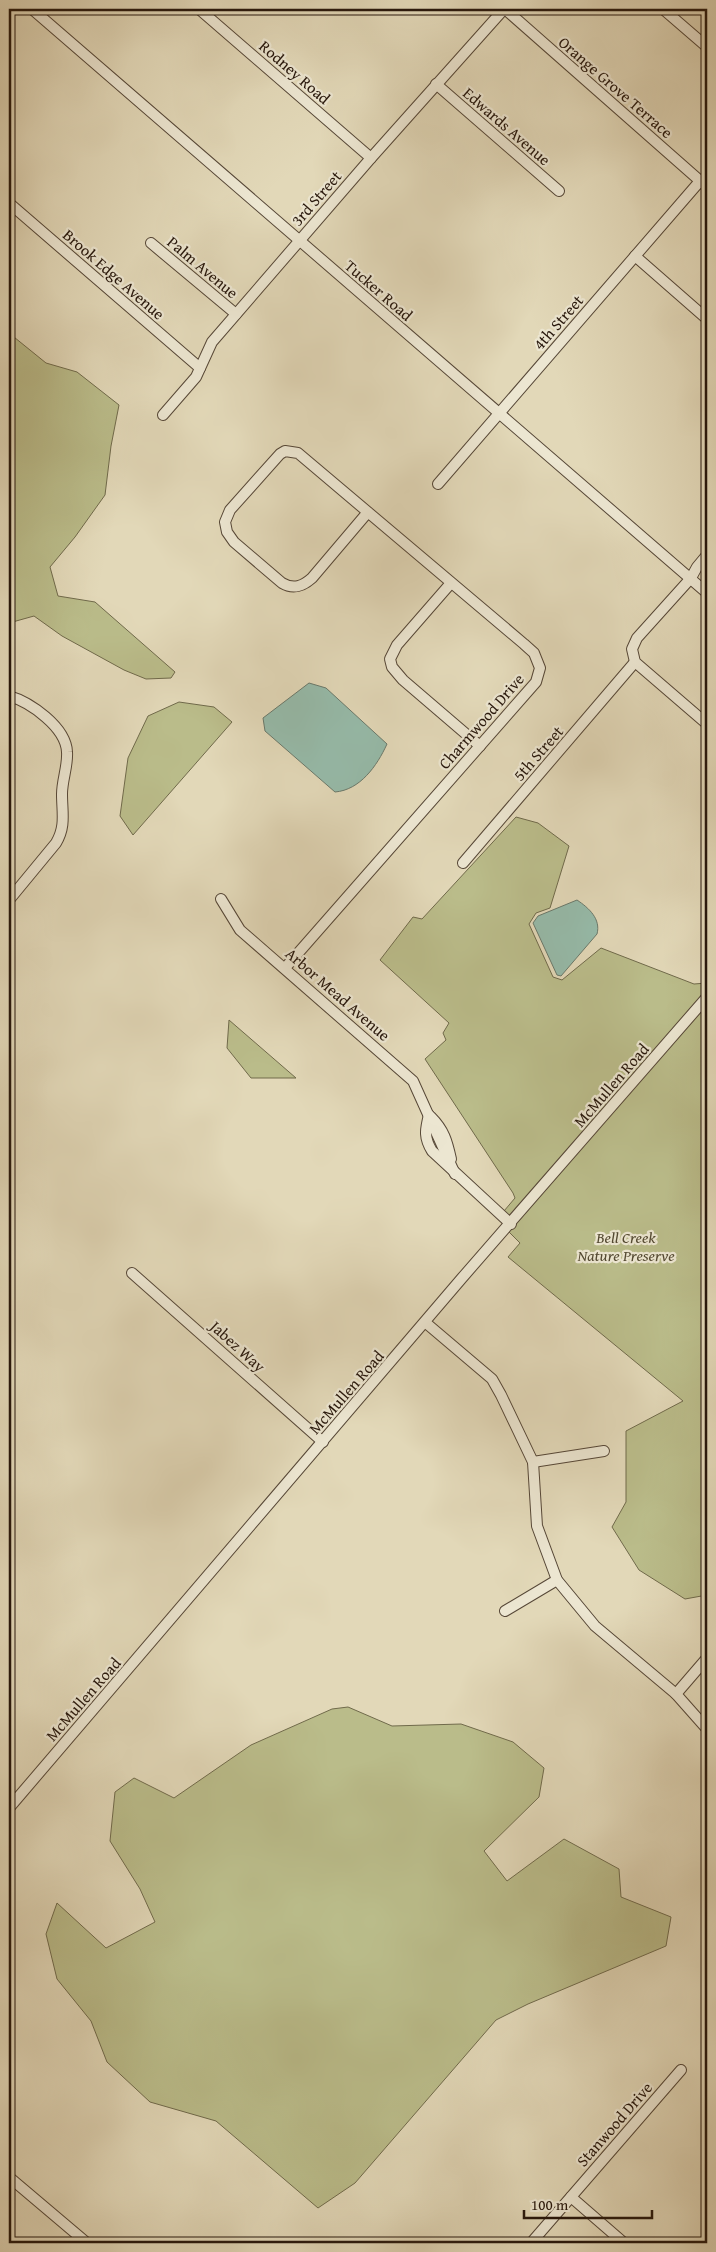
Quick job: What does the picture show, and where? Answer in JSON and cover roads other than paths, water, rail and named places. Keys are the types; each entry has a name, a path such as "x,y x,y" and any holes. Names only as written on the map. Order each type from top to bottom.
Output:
{"street":[{"name":"Tucker Road","path":"32,9 707,592"},
{"name":"Rodney Road","path":"199,9 370,158"},
{"name":"3rd Street","path":"163,415 196,377 212,342 370,158 504,9"},
{"name":"Orange Grove Terrace","path":"504,9 704,184"},
{"path":"663,9 707,46"},
{"name":"Edwards Avenue","path":"436,84 559,191"},
{"name":"4th Street","path":"438,484 634,256 704,184"},
{"name":"Brook Edge Avenue","path":"9,203 200,368"},
{"name":"Palm Avenue","path":"151,243 236,314"},
{"path":"634,256 707,319"},
{"name":"Charmwood Drive","path":"285,968 536,682 540,668 534,653 305,456 292,451 285,451 230,510 225,522 227,532 234,542 286,585 296,587 312,578 368,512"},
{"path":"707,555 696,567 691,578 637,638 632,650 635,662 707,724"},
{"path":"451,582 398,645 390,659 392,667 403,680 480,746"},
{"name":"5th Street","path":"463,863 635,662"},
{"path":"9,696 27,702 59,730 66,743 67,752 63,781 64,822 62,833 9,900"},
{"name":"Arbor Mead Avenue","path":"221,899 240,930 407,1074 417,1088 429,1115 441,1127 447,1139 455,1174"},
{"name":"McMullen Road","path":"9,1808 707,996"},
{"path":"429,1115 424,1131 425,1140 432,1151 512,1224"},
{"name":"Jabez Way","path":"132,1273 323,1442"},
{"path":"426,1323 492,1379 502,1395 533,1462 536,1526 557,1580 594,1626 676,1694 707,1729"},
{"path":"533,1462 604,1451"},
{"path":"505,1611 557,1580"},
{"path":"676,1694 707,1658"},
{"name":"Stanwood Drive","path":"530,2243 681,2070"},
{"path":"9,2177 87,2243"},
{"path":"571,2197 624,2243"}],"park label":[{"name":"Bell Creek Nature Preserve","path":"626,1246"}]}
